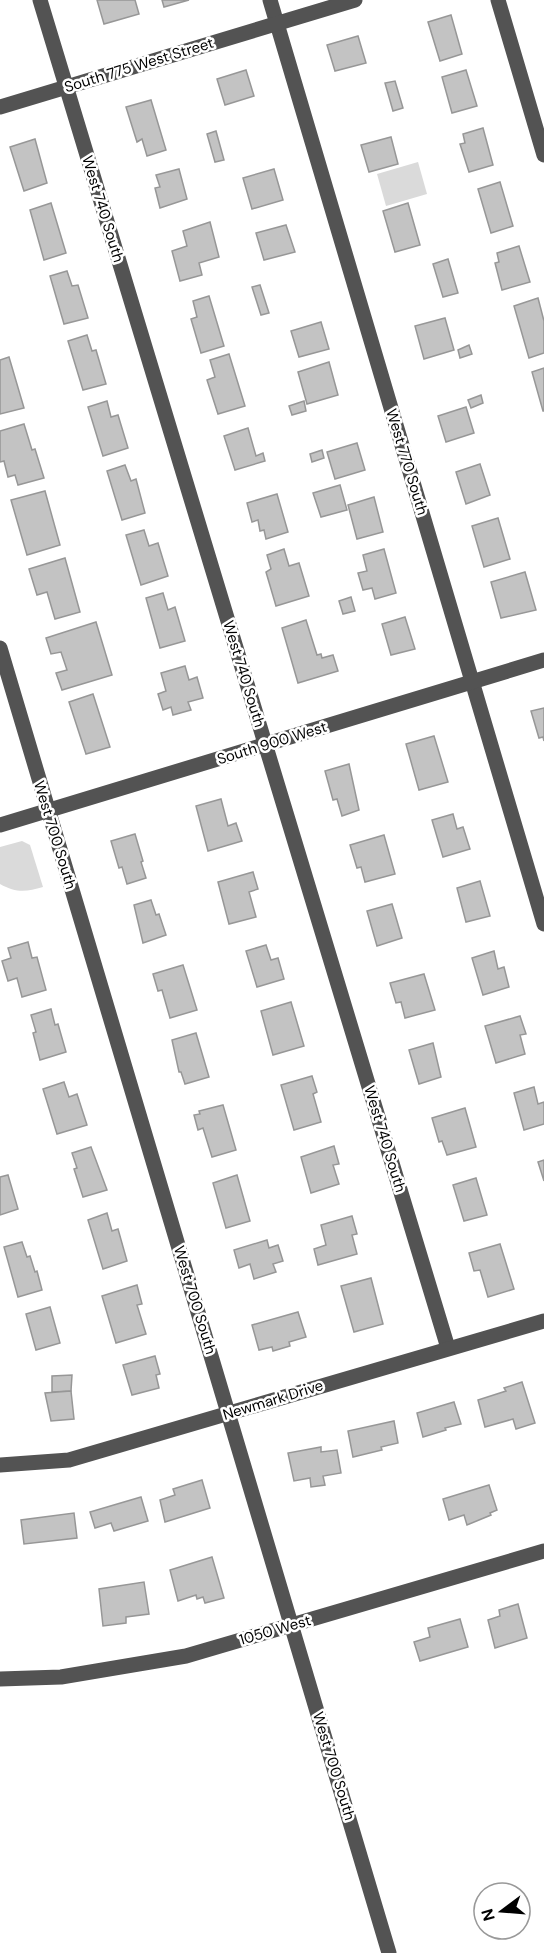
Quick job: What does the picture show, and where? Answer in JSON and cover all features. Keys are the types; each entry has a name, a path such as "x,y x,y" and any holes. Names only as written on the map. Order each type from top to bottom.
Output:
{"street":[{"name":"West 740 South","path":"40,0 448,1348"},
{"name":"West 770 South","path":"270,0 544,924"},
{"name":"South 775 West Street","path":"0,107 355,0"},
{"path":"498,0 544,155"},
{"name":"West 700 South","path":"0,648 389,1953"},
{"name":"South 900 West","path":"0,825 544,660"},
{"name":"Newmark Drive","path":"0,1465 69,1460 544,1321"},
{"name":"1050 West","path":"0,1679 61,1677 186,1656 544,1551"}],"shaded area":[{"path":"418,162 427,194 386,206 377,174"},
{"path":"22,841 30,845 43,887 21,891 0,884 0,847"}],"building":[{"path":"97,0 135,0 139,14 104,24"},
{"path":"162,0 189,0 164,7"},
{"path":"451,15 462,54 440,61 428,22"},
{"path":"358,36 366,63 335,71 327,45"},
{"path":"246,70 254,96 225,105 217,79"},
{"path":"466,70 477,106 452,113 442,77"},
{"path":"395,81 403,108 393,111 385,83"},
{"path":"151,100 166,150 147,156 142,139 137,142 126,107"},
{"path":"483,128 493,165 469,172 460,144 465,143 463,134"},
{"path":"216,131 224,160 215,162 207,134"},
{"path":"391,137 398,164 369,172 361,145"},
{"path":"35,139 47,183 24,191 10,147"},
{"path":"179,169 187,199 160,208 155,188 160,187 156,175"},
{"path":"274,169 283,200 252,209 243,178"},
{"path":"500,182 513,226 491,233 478,189"},
{"path":"51,203 66,253 44,260 30,210"},
{"path":"408,203 420,245 395,252 383,211"},
{"path":"210,222 219,257 199,263 202,275 180,281 172,251 187,246 183,231"},
{"path":"286,225 295,252 264,260 256,233"},
{"path":"519,246 530,282 502,290 495,263 499,262 497,253"},
{"path":"448,259 458,293 443,297 433,264"},
{"path":"67,271 72,286 78,285 88,318 64,324 50,276"},
{"path":"260,285 269,313 261,315 252,287"},
{"path":"209,296 224,346 201,353 191,319 197,317 193,301"},
{"path":"538,298 544,321 544,353 529,358 514,306"},
{"path":"445,318 454,350 424,359 415,326"},
{"path":"321,322 329,349 299,357 291,331"},
{"path":"87,335 92,351 96,350 106,384 83,390 68,341"},
{"path":"469,345 472,354 460,358 458,350"},
{"path":"229,354 245,406 218,414 207,380 215,377 210,360"},
{"path":"9,357 24,408 0,414 0,360"},
{"path":"329,362 338,395 307,404 298,372"},
{"path":"544,368 544,411 543,411 532,372"},
{"path":"481,395 483,403 471,408 468,400"},
{"path":"107,401 111,417 118,415 128,448 103,456 88,407"},
{"path":"304,401 306,411 292,415 289,406"},
{"path":"466,407 474,433 446,442 438,416"},
{"path":"24,424 44,478 18,485 15,475 8,477 4,461 0,462 0,431"},
{"path":"248,428 256,456 263,453 265,461 235,470 224,436"},
{"path":"357,443 365,470 335,479 327,452"},
{"path":"322,450 324,458 312,462 310,454"},
{"path":"480,464 490,495 466,504 456,472"},
{"path":"125,465 131,481 136,479 145,513 122,520 107,471"},
{"path":"340,485 347,510 321,517 313,493"},
{"path":"45,491 60,545 27,555 11,500"},
{"path":"277,494 288,532 266,539 264,530 260,531 258,520 252,522 247,503"},
{"path":"374,497 383,532 357,539 348,505"},
{"path":"498,518 510,559 484,567 472,526"},
{"path":"144,530 149,546 158,543 168,576 141,585 126,535"},
{"path":"284,549 289,566 299,563 309,596 276,606 266,572 271,569 267,555"},
{"path":"384,549 396,593 375,599 372,588 363,590 358,573 367,571 363,555"},
{"path":"65,558 80,612 55,619 47,592 37,595 29,569"},
{"path":"525,572 536,610 501,618 491,582"},
{"path":"163,593 168,610 175,607 185,641 160,648 146,598"},
{"path":"351,597 355,611 343,614 339,601"},
{"path":"405,617 415,649 391,655 382,624"},
{"path":"306,620 317,655 321,654 322,658 333,655 338,671 298,683 282,628"},
{"path":"96,622 112,675 62,690 56,673 67,670 61,652 51,654 46,638"},
{"path":"185,666 189,680 197,677 203,698 188,702 191,710 173,715 171,707 163,710 158,694 166,691 161,673"},
{"path":"93,694 110,747 86,754 69,702"},
{"path":"544,708 544,741 543,737 539,738 531,711"},
{"path":"434,736 448,782 419,790 406,744"},
{"path":"349,764 359,810 342,816 337,799 333,800 325,771"},
{"path":"221,799 228,826 236,823 242,841 208,851 196,806"},
{"path":"453,814 457,829 463,827 470,849 443,857 432,820"},
{"path":"135,834 146,878 127,884 122,867 119,868 111,841"},
{"path":"384,835 395,874 365,882 361,867 357,868 350,845"},
{"path":"253,872 258,889 249,892 256,917 229,924 218,882"},
{"path":"480,881 490,916 466,922 457,888"},
{"path":"151,900 156,915 159,914 166,935 143,943 134,905"},
{"path":"392,904 402,938 377,946 367,911"},
{"path":"28,942 32,958 37,957 46,990 22,997 17,978 8,981 2,961 11,958 8,948"},
{"path":"266,945 271,960 278,958 284,979 257,987 246,951"},
{"path":"494,951 498,969 504,967 509,987 483,995 472,958"},
{"path":"183,965 197,1010 170,1018 162,990 158,991 153,974"},
{"path":"424,974 435,1010 405,1018 401,1002 396,1003 390,983"},
{"path":"291,1002 304,1046 273,1055 261,1011"},
{"path":"51,1009 66,1052 40,1060 31,1015"},
{"path":"520,1016 526,1034 520,1035 525,1054 496,1063 485,1026"},
{"path":"196,1033 209,1077 185,1084 179,1072 172,1040"},
{"path":"433,1043 441,1077 419,1084 409,1050"},
{"path":"312,1076 317,1092 313,1094 321,1122 294,1130 281,1085"},
{"path":"64,1082 69,1097 77,1094 87,1125 57,1134 43,1089"},
{"path":"534,1087 538,1104 544,1102 544,1124 524,1130 514,1093"},
{"path":"223,1105 236,1150 212,1157 203,1128 198,1130 194,1115 200,1114 199,1111"},
{"path":"465,1108 476,1147 447,1155 442,1141 439,1142 432,1118"},
{"path":"334,1146 339,1164 333,1165 339,1184 311,1193 301,1157"},
{"path":"91,1147 107,1190 83,1197 74,1169 77,1168 72,1153"},
{"path":"544,1160 544,1181 538,1162"},
{"path":"8,1175 18,1209 0,1215 0,1177"},
{"path":"237,1175 250,1221 226,1228 213,1183"},
{"path":"476,1178 487,1215 464,1221 453,1185"},
{"path":"107,1213 112,1231 118,1229 127,1261 103,1269 88,1220"},
{"path":"352,1216 357,1234 352,1235 357,1254 318,1265 314,1249 326,1245 321,1225"},
{"path":"267,1240 269,1248 278,1245 283,1261 273,1264 276,1272 254,1279 250,1264 239,1268 234,1250"},
{"path":"22,1242 27,1257 30,1256 35,1272 37,1271 42,1290 18,1297 4,1247"},
{"path":"500,1244 514,1289 488,1297 480,1270 474,1271 469,1253"},
{"path":"371,1278 383,1324 354,1332 341,1286"},
{"path":"137,1285 142,1304 137,1305 146,1334 116,1343 102,1296"},
{"path":"50,1307 60,1343 36,1350 26,1314"},
{"path":"298,1312 306,1337 289,1342 290,1346 273,1351 272,1347 259,1350 252,1325"},
{"path":"155,1356 160,1374 156,1375 159,1388 132,1395 123,1365"},
{"path":"72,1375 71,1391 52,1392 52,1376"},
{"path":"522,1382 535,1423 516,1429 513,1419 485,1427 478,1400 506,1391 504,1388"},
{"path":"71,1391 74,1419 51,1421 45,1393"},
{"path":"454,1402 461,1424 423,1437 417,1413"},
{"path":"394,1421 398,1443 381,1447 382,1450 353,1457 348,1431"},
{"path":"321,1447 321,1452 337,1450 341,1473 323,1476 325,1485 311,1487 310,1478 294,1481 288,1453"},
{"path":"202,1480 210,1508 165,1522 160,1500 175,1495 173,1489"},
{"path":"489,1485 497,1510 467,1525 464,1515 449,1520 443,1499"},
{"path":"141,1497 148,1521 114,1531 111,1523 95,1528 90,1512"},
{"path":"74,1513 77,1538 24,1544 21,1520"},
{"path":"212,1557 224,1598 205,1603 203,1597 197,1599 196,1595 178,1601 170,1570"},
{"path":"144,1582 149,1614 126,1617 126,1623 103,1626 99,1589"},
{"path":"518,1604 527,1638 495,1648 488,1620 500,1616 499,1610"},
{"path":"460,1619 468,1647 420,1661 414,1642 430,1637 428,1628"}]}
